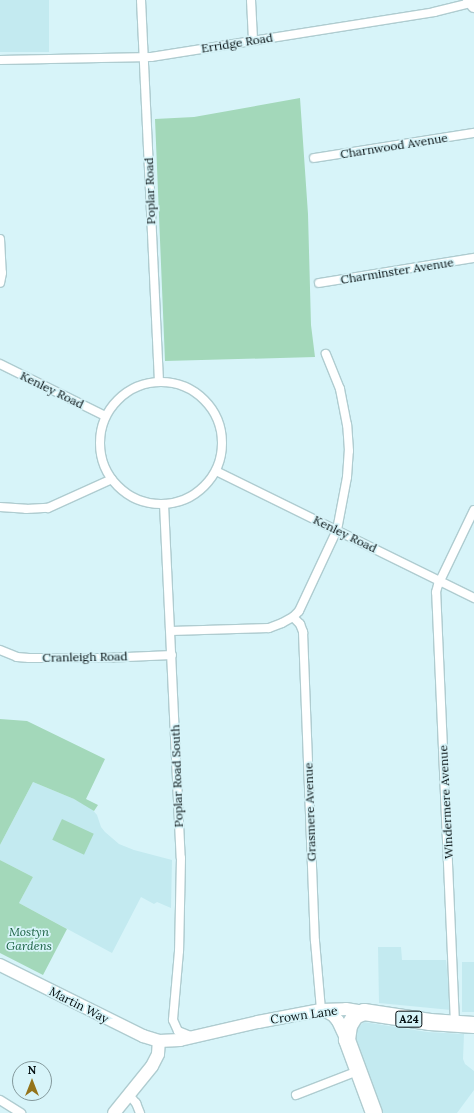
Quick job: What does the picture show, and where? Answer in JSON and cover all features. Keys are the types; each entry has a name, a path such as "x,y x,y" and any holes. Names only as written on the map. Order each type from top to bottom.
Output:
{"highway":[{"name":"Crown Lane","path":"364,1012 455,1024 474,1025"},
{"path":"364,1012 352,1018 347,1040 374,1113"}],"main road":[{"name":"Martin Way","path":"0,965 143,1036 159,1041"},
{"name":"Crown Lane","path":"159,1041 175,1041 322,1010 346,1009 364,1012"},
{"path":"322,1010 333,1015 347,1040"},
{"path":"114,1113 155,1061 159,1041"}],"street":[{"name":"Poplar Road","path":"141,0 159,382"},
{"path":"251,0 253,40"},
{"name":"Erridge Road","path":"0,60 144,57 434,12 471,3"},
{"name":"Charnwood Avenue","path":"314,158 474,134"},
{"path":"0,239 2,273 0,283"},
{"name":"Charminster Avenue","path":"319,283 474,258"},
{"path":"171,631 269,628 293,617 299,611 337,530 347,477 348,440 340,389 326,354"},
{"name":"Kenley Road","path":"0,364 105,416"},
{"path":"159,382 181,384 199,394 213,409 222,431 222,451 216,471 202,491 192,497 174,503 164,504 140,500 121,488 112,479 104,464 100,440 105,416 116,400 129,390 145,383 159,382"},
{"name":"Kenley Road","path":"216,471 474,598"},
{"path":"0,507 26,509 57,506 112,479"},
{"name":"Poplar Road South","path":"164,504 181,858 174,1025 178,1031 194,1037"},
{"name":"Windermere Avenue","path":"455,1024 437,588 474,510"},
{"name":"Grasmere Avenue","path":"293,617 300,624 303,632 315,941 322,1010"},
{"name":"Cranleigh Road","path":"0,650 17,657 29,658 104,658 172,655"},
{"path":"296,1095 358,1071"},
{"path":"128,1095 136,1103 140,1113"},
{"path":"0,1100 21,1113"}],"shaded area":[{"path":"0,0 49,0 49,52 0,52"},
{"path":"33,782 90,807 97,815 101,827 119,844 134,850 172,860 171,908 157,902 154,904 141,897 112,953 19,903 33,877 0,860 0,845"},
{"path":"378,947 401,947 402,960 446,960 451,1010 379,1003"},
{"path":"462,962 474,962 474,1012 462,1012"},
{"path":"364,1022 427,1032 464,1034 463,1059 465,1064 474,1071 474,1090 457,1113 383,1113 356,1040 356,1029"}],"green space":[{"path":"300,98 308,214 311,325 315,357 165,361 155,119 194,117"},
{"path":"0,719 27,721 105,759 86,799 98,805 94,811 74,799 33,782 0,845"},
{"path":"62,819 94,834 84,855 52,840"},
{"name":"Mostyn Gardens","path":"0,860 33,877 19,903 67,929 43,975 0,953"}]}
